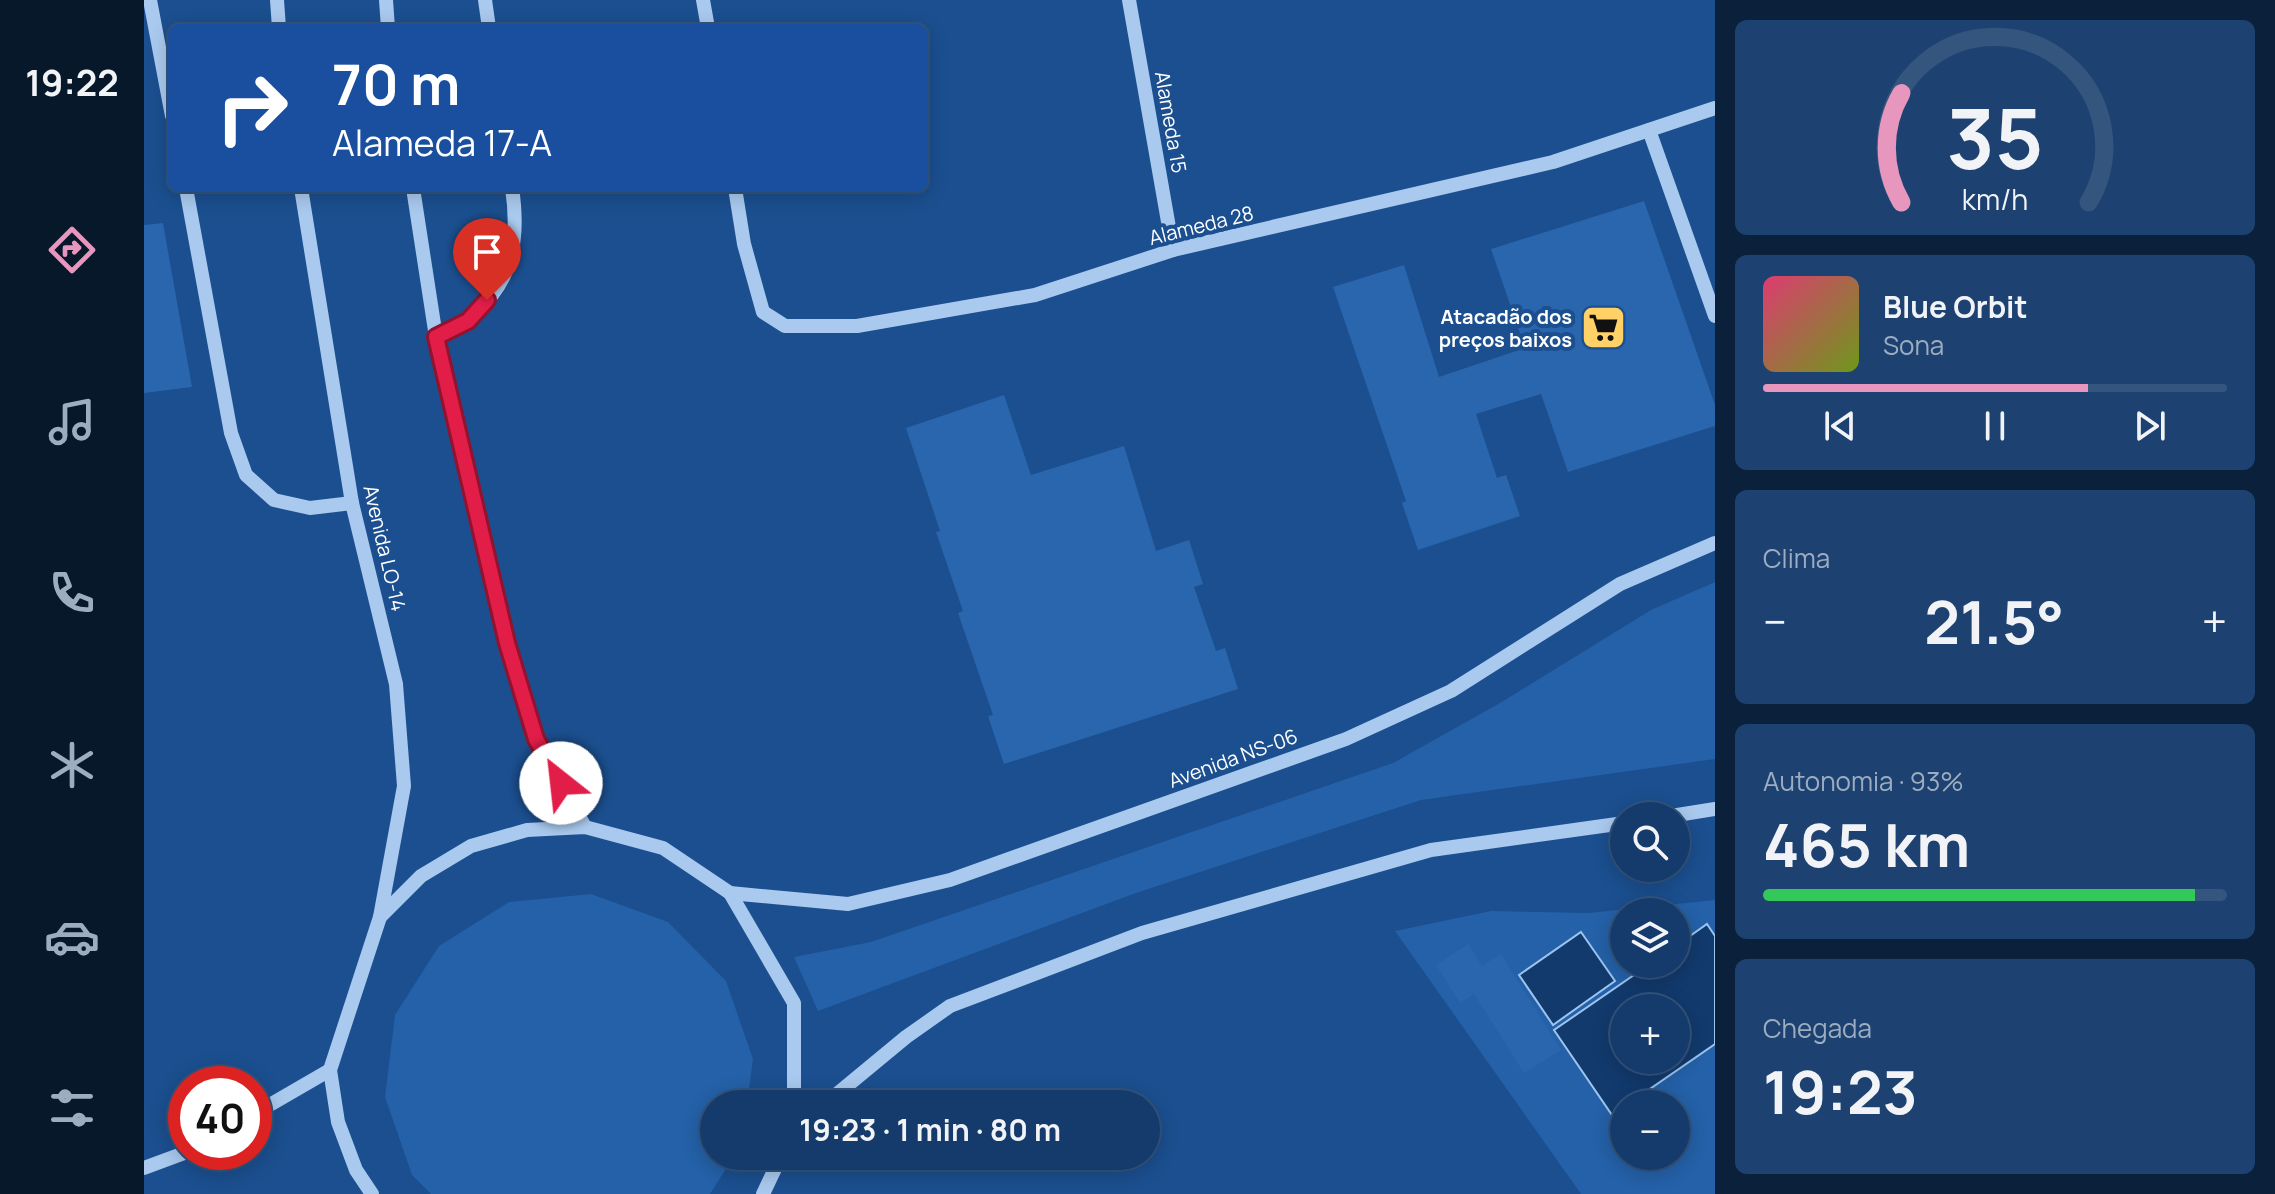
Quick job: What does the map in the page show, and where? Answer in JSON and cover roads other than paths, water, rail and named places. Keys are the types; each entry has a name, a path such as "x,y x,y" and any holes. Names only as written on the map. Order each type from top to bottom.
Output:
{"street":[{"path":"150,0 168,95"},
{"path":"277,0 279,24"},
{"path":"386,0 388,24"},
{"path":"485,0 488,24"},
{"path":"703,0 707,24"},
{"name":"Alameda 15","path":"1129,0 1173,250"},
{"name":"Alameda 28","path":"736,192 744,244 763,312 785,326 857,326 1035,295 1173,250 1553,162 1715,108"},
{"path":"1649,130 1715,316"},
{"path":"187,192 231,433 246,475 274,500 310,508 352,503"},
{"name":"Avenida LO-14","path":"302,192 352,503 396,684 404,786 380,917 330,1070"},
{"path":"414,192 436,337 507,643 536,739 585,827"},
{"path":"436,337 468,321 505,276 515,250 512,192"},
{"name":"Avenida NS-06","path":"730,893 848,904 980,869 1346,739 1451,691 1620,584 1715,543"},
{"path":"1690,813 1715,809"},
{"path":"842,1090 906,1037 950,1006 1142,933 1431,850 1610,825"},
{"path":"380,917 421,876 471,846 527,830 585,827 663,848 730,893 794,1003 794,1090"},
{"path":"272,1104 330,1070 338,1122 356,1170 372,1194"},
{"path":"144,1168 168,1159"},
{"path":"763,1194 774,1170"}],"place":[{"name":"Atacadão dos preços baixos","path":"1603,327"}]}
